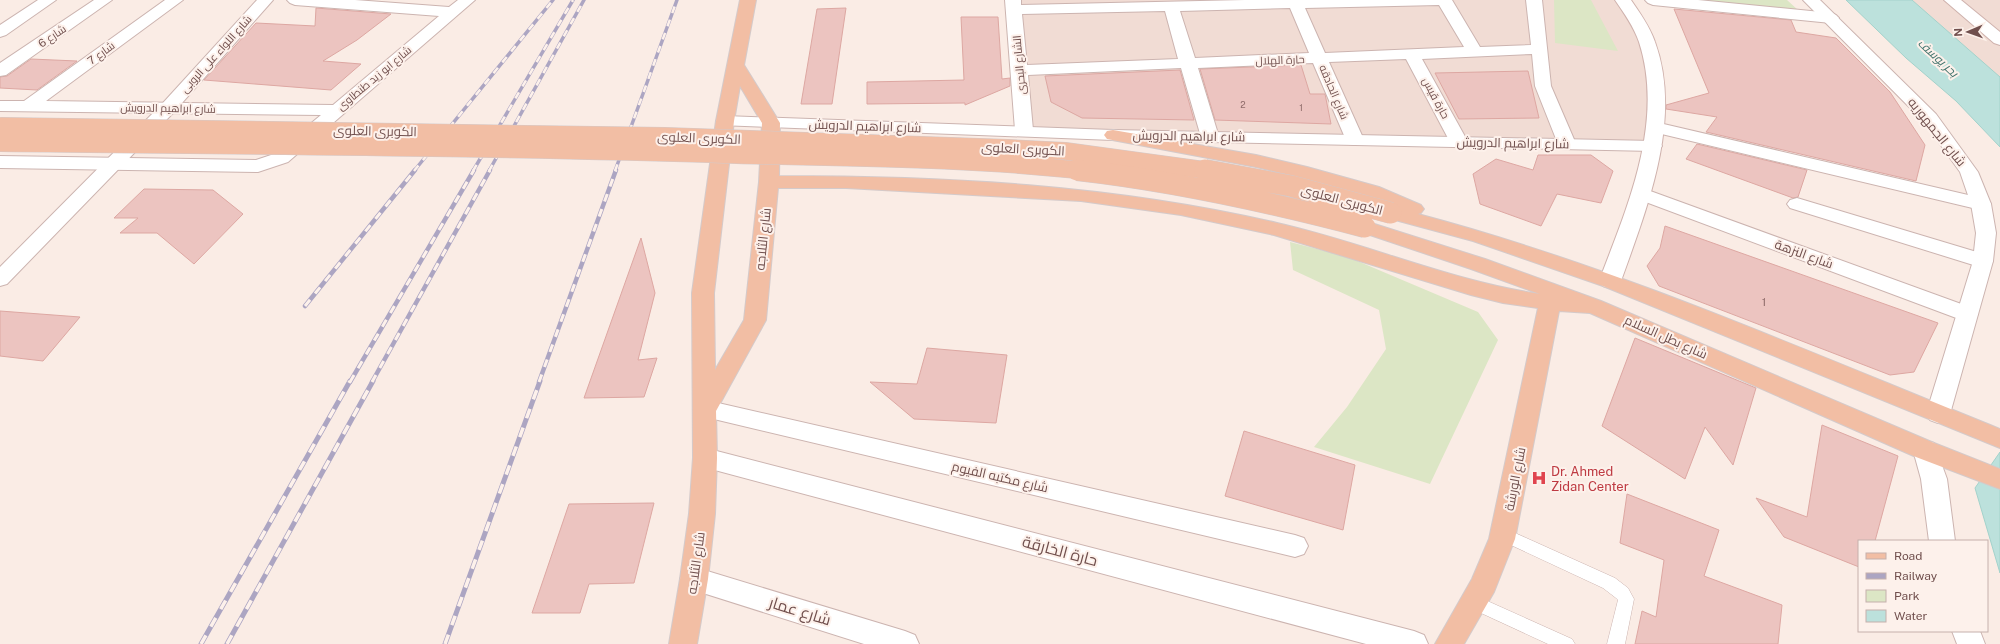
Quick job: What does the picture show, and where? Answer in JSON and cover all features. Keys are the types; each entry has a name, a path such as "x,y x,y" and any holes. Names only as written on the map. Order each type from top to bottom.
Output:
{"main road":[{"name":"شارع الثلاجه","path":"683,644 694,579 702,514 706,458 703,294 725,121 748,0"},
{"path":"736,65 771,123"},
{"name":"شارع الثلاجه","path":"705,409 755,320 769,182 771,123"},
{"name":"الكوبرى العلوى","path":"0,126 665,136 1015,148 1140,160 1224,173 1291,186 1480,237"},
{"path":"1113,134 1256,161 1372,191 1480,237 1610,281 2000,439"},
{"name":"الكوبرى العلوى","path":"0,143 658,152 1007,164 1068,169 1141,178 1222,191 1283,204 1365,226"},
{"path":"769,182 846,182 990,189 1081,195 1181,209 1277,229 1371,256 1479,290 1550,303 1593,306"},
{"name":"شارع بطل السلام","path":"1365,226 1478,264 1593,306 1925,450 2000,479"},
{"name":"شارع الورشة","path":"1449,644 1484,584 1504,534 1550,303"}],"street":[{"path":"0,32 48,0"},
{"name":"شارع 6","path":"0,71 104,0"},
{"name":"شارع 7","path":"27,107 175,0"},
{"name":"شارع اللواء على الروبى","path":"0,279 168,108 265,0"},
{"path":"295,0 333,1 453,12"},
{"name":"شارع ابو زيد طنطاوى","path":"114,163 258,166 282,158 467,0"},
{"path":"1014,5 1131,4 1171,6 1295,2 1440,0"},
{"path":"1444,0 1475,52"},
{"path":"1534,0 1543,86 1567,144"},
{"path":"1610,281 1642,194 1653,146 1655,127 1654,75 1649,47 1637,22 1623,0"},
{"path":"1653,0 1831,18"},
{"name":"شارع الجمهوريه","path":"1811,0 1831,18 1930,118 1969,172 1981,204 1986,233 1983,261 1938,414"},
{"path":"1952,0 2000,40"},
{"name":"شارع الحادقه","path":"1295,2 1355,140"},
{"name":"الشارع البحرى","path":"1014,5 1024,130"},
{"path":"1171,6 1210,137"},
{"name":"حارة الهلال","path":"1019,70 1540,49"},
{"name":"حارة قيس","path":"1412,54 1459,142"},
{"name":"شارع ابراهيم الدرويش","path":"0,106 337,110"},
{"name":"شارع ابراهيم الدرويش","path":"725,121 1210,137 1653,146"},
{"path":"1655,127 1981,204"},
{"path":"0,162 114,163"},
{"name":"شارع النزهة","path":"1642,194 1967,314"},
{"path":"1797,204 1983,261"},
{"name":"شارع مكتبه الفيوم","path":"705,409 1294,546"},
{"path":"1925,450 1934,479 1942,540"},
{"name":"حارة الخارقة","path":"706,458 1414,644"},
{"name":"شارع عمار","path":"694,579 905,644"},
{"path":"1966,632 1971,644"}],"lane":[{"path":"1504,534 1609,583 1622,593 1626,599 1616,644"},
{"path":"1474,602 1566,644"}],"shaded area":[{"path":"1014,0 1623,0 1648,47 1653,146 1025,130"},
{"path":"1881,0 2000,0 2000,91"}],"green space":[{"path":"1554,0 1591,0 1618,51 1555,43"},
{"path":"1700,0 1787,0 1798,10"},
{"path":"1290,242 1348,257 1478,312 1498,340 1430,484 1314,447 1347,407 1386,349 1379,310 1293,270"}],"water":[{"name":"بحر يوسف","path":"1846,0 1912,0 2000,77 2000,147 1956,101 1906,58"},
{"path":"2000,452 2000,573 1975,488"}],"building":[{"path":"316,8 391,14 357,40 323,61 361,64 331,90 204,80 256,23 315,26"},
{"path":"846,8 832,104 801,104 817,9"},
{"path":"1674,9 1791,20 1796,32 1836,38 1890,92 1925,145 1916,181 1706,132 1717,117 1666,109 1666,105 1709,93"},
{"path":"961,17 998,17 1002,79 1010,78 1010,86 965,105 965,103 867,104 867,82 964,80"},
{"path":"31,59 77,61 37,90 0,88 0,77 7,76"},
{"path":"1301,65 1310,94 1325,94 1331,124 1215,120 1200,69"},
{"path":"1180,70 1194,120 1082,118 1051,102 1045,76"},
{"path":"1528,71 1539,118 1459,119 1435,73"},
{"path":"1697,144 1807,170 1798,197 1793,198 1686,159"},
{"path":"1538,155 1591,155 1613,171 1601,203 1557,194 1541,226 1480,204 1473,174 1496,159 1533,170"},
{"path":"144,189 213,190 243,214 194,264 157,233 120,233 138,218 114,218"},
{"path":"1665,226 1938,323 1914,372 1890,375 1659,286 1647,266 1660,248"},
{"path":"641,238 655,293 638,360 657,358 644,397 584,398"},
{"path":"0,311 80,317 43,361 0,356"},
{"path":"1635,338 1756,388 1733,465 1705,427 1685,479 1602,426"},
{"path":"927,348 1007,355 996,423 914,419 870,382 917,384"},
{"path":"1822,425 1898,456 1875,540 1858,540 1858,567 1784,537 1756,498 1807,517"},
{"path":"1244,431 1355,465 1343,530 1225,496"},
{"path":"1627,494 1719,530 1704,576 1782,605 1778,644 1635,644 1642,611 1656,617 1664,560 1620,543"},
{"path":"654,503 634,583 589,584 580,613 532,613 569,504"}],"railway":[{"path":"414,171 553,0"},
{"path":"473,171 573,0"},
{"path":"489,171 584,0"},
{"path":"615,171 677,0"},
{"path":"305,306 415,170"},
{"path":"350,382 474,170"},
{"path":"372,382 490,170"},
{"path":"539,382 616,170"},
{"path":"201,644 350,381"},
{"path":"227,644 373,381"},
{"path":"445,644 540,381"}],"place":[{"name":"Dr. Ahmed Zidan Center","path":"1539,478"}]}
